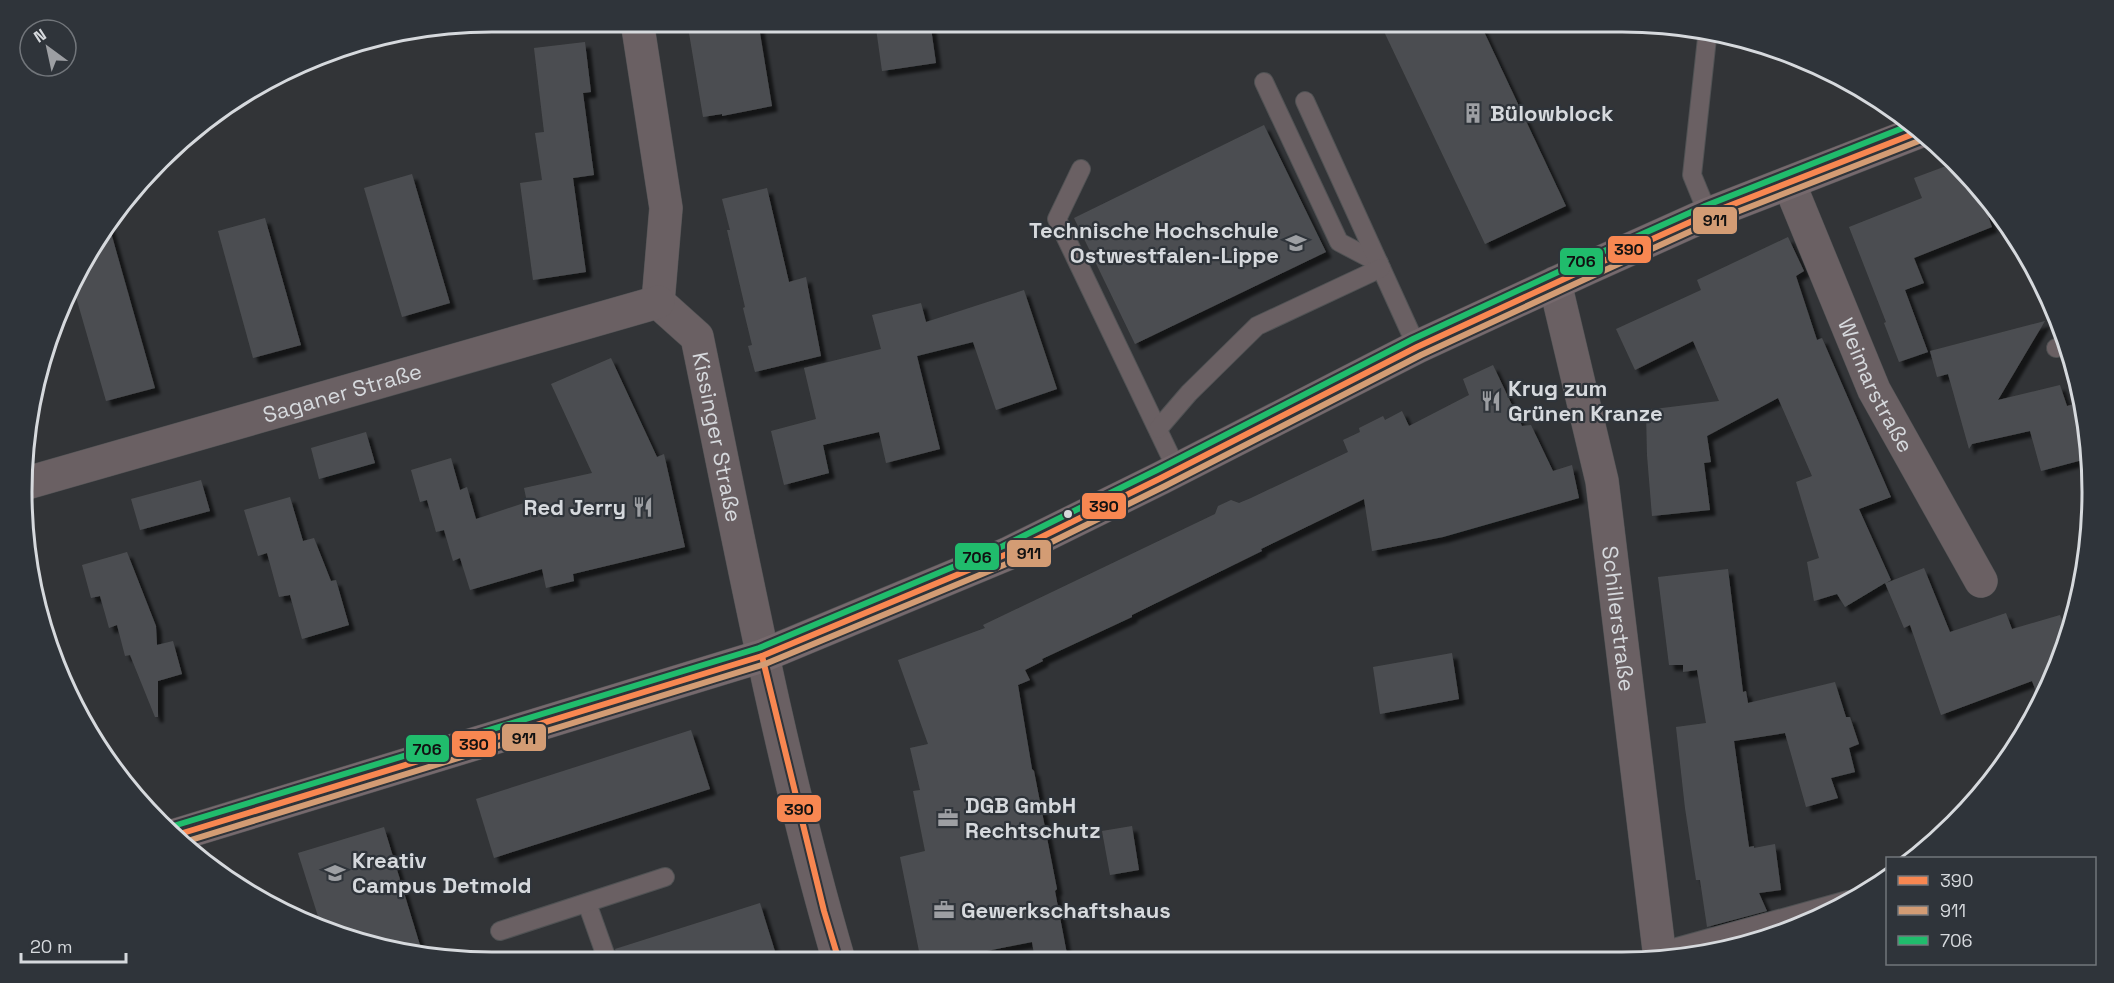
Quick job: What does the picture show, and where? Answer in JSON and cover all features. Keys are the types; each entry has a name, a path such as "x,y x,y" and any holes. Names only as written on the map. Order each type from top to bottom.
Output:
{"main road":[{"path":"183,833 762,656 1007,554 1417,347 1555,283 1708,214 1912,134"}],"street":[{"path":"639,32 666,208 658,302"},
{"name":"Weimarstraße","path":"1788,183 1874,390 1981,581"},
{"name":"Schillerstraße","path":"1555,283 1602,481 1659,950"},
{"name":"Saganer Straße","path":"32,482 658,302"},
{"name":"Kissinger Straße","path":"658,302 697,337 762,656 824,911 836,952"}],"lane":[{"path":"1707,39 1692,175 1708,214"},
{"path":"1264,81 1339,242 1380,266"},
{"path":"1305,100 1417,347"},
{"path":"1081,169 1057,219 1177,470"},
{"path":"1158,429 1189,393 1257,326 1380,266"},
{"path":"500,931 666,877"},
{"path":"587,903 604,952"},
{"path":"1685,948 1810,911"}],"building":[{"path":"689,32 760,32 772,106 722,116 722,114 703,117"},
{"path":"877,32 932,32 936,63 882,71"},
{"name":"Bülowblock","path":"1384,32 1484,32 1566,206 1485,244"},
{"path":"585,42 591,92 583,93 594,175 573,178 586,272 533,280 520,183 542,180 535,133 544,132 534,48"},
{"path":"1264,125 1326,252 1135,344 1074,218"},
{"path":"1947,166 1986,209 1992,227 1914,258 1924,283 1905,290 1928,352 1899,362 1849,227 1922,198 1914,178"},
{"path":"412,174 450,303 402,317 364,188"},
{"path":"767,188 789,282 806,277 821,356 755,372 748,346 752,345 743,308 745,307 722,199"},
{"path":"265,218 301,345 253,358 218,231"},
{"path":"111,233 155,388 106,401 76,296"},
{"path":"1788,237 1804,271 1796,276 1817,340 1822,338 1891,497 1859,509 1891,580 1886,583 1924,568 1950,632 2006,613 2012,629 2060,615 2063,623 2036,692 2032,681 1941,715 1910,625 1904,628 1885,583 1845,607 1837,594 1814,601 1807,562 1819,558 1796,482 1812,476 1778,398 1707,436 1711,462 1704,463 1710,510 1652,516 1646,410 1719,401 1693,341 1635,370 1616,329 1701,290 1697,280"},
{"path":"1024,290 1057,389 996,410 973,342 917,356 940,449 886,463 879,432 823,445 829,473 784,485 771,431 816,419 804,368 881,349 872,315 921,303 926,322"},
{"path":"2045,321 1998,400 2060,385 2067,406 2074,404 2082,460 2041,471 2030,431 1972,444 1969,449 1948,374 1937,377 1930,351"},
{"path":"611,358 657,457 664,454 685,547 573,574 574,581 546,588 542,569 470,590 460,558 453,561 444,530 436,532 427,500 420,502 411,470 451,458 460,490 467,487 476,519 527,502 524,488 592,473 551,384"},
{"path":"1493,365 1522,426 1531,425 1553,471 1572,465 1579,498 1443,537 1372,551 1364,499 1261,549 1262,551 1132,617 1042,659 1043,661 1025,670 1030,680 1018,685 1032,769 1057,889 1055,891 1067,952 1034,952 1032,942 982,952 919,952 900,857 925,851 913,791 920,790 910,748 928,744 898,660 985,628 983,625 1215,514 1218,506 1231,500 1239,503 1348,452 1343,440 1360,432 1359,428 1383,416 1385,420 1402,411 1409,426 1469,395 1463,379"},
{"path":"366,432 375,463 319,479 311,448"},
{"path":"201,480 210,511 140,530 131,499"},
{"path":"290,497 303,541 314,538 331,581 336,580 349,625 302,639 290,595 279,597 267,553 258,556 244,510"},
{"path":"127,552 156,626 157,645 173,641 182,674 158,681 158,717 155,717 130,655 125,656 117,625 109,628 100,596 91,598 82,565"},
{"path":"1728,569 1743,692 1746,691 1748,703 1835,682 1846,717 1850,717 1859,744 1849,748 1855,772 1831,778 1838,798 1806,807 1785,733 1734,741 1749,847 1775,844 1781,890 1759,893 1767,911 1707,927 1700,880 1696,880 1676,727 1706,723 1697,670 1683,672 1683,665 1669,665 1658,577"},
{"path":"1452,653 1459,699 1380,714 1373,667"},
{"path":"691,730 710,789 494,858 476,799"},
{"path":"1132,826 1139,870 1110,875 1102,831"},
{"path":"384,827 420,946 372,936 318,917 298,853"},
{"path":"760,903 775,952 616,952 615,949"}],"transit line":[{"name":"706","path":"175,825 759,648 1003,546 1413,339 1584,260 1705,206 1904,128"},
{"name":"390","path":"183,833 762,656 1007,554 1417,347 1588,268 1708,214 1912,134"},
{"name":"911","path":"191,840 765,664 1011,562 1421,355 1711,222 1920,141"},
{"name":"390","path":"762,656 824,911 836,952"}],"place":[{"name":"Bülowblock","path":"1473,113"},
{"name":"Technische Hochschule Ostwestfalen-Lippe","path":"1296,243"},
{"name":"Krug zum Grünen Kranze","path":"1491,401"},
{"name":"Red Jerry","path":"643,507"},
{"name":"DGB GmbH Rechtschutz","path":"948,818"},
{"name":"Kreativ Campus Detmold","path":"335,873"},
{"name":"Gewerkschaftshaus","path":"944,910"}]}
